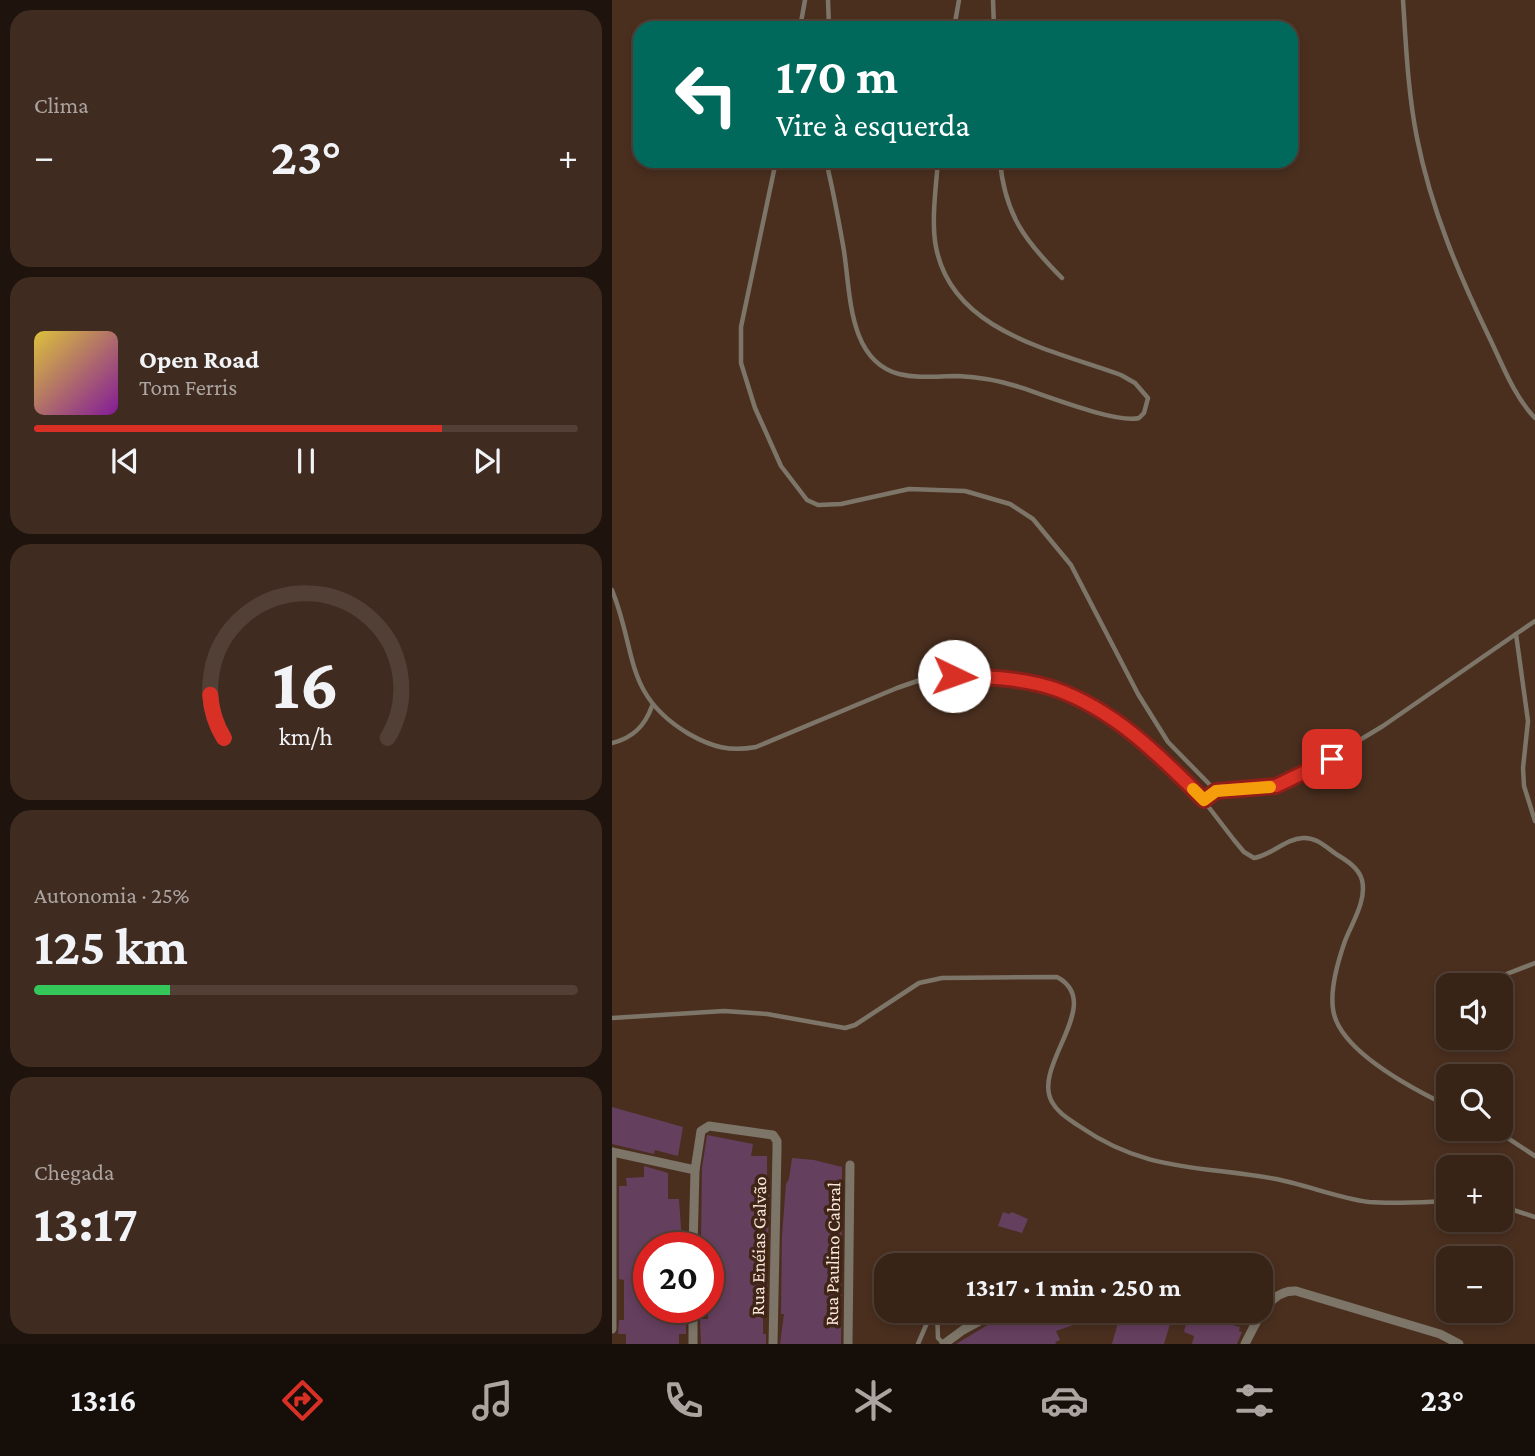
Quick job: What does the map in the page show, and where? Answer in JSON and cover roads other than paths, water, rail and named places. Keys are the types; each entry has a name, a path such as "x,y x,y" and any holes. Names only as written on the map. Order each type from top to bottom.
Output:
{"street":[{"name":"Rua Enéias Galvão","path":"695,1170 701,1130 709,1126 770,1133 776,1137 773,1344"},
{"path":"612,1329 612,1152 695,1170 693,1232"},
{"name":"Rua Paulino Cabral","path":"848,1344 851,1165"},
{"path":"1273,1299 1282,1292 1296,1291 1440,1334 1459,1344"},
{"path":"693,1323 693,1344"},
{"path":"944,1344 976,1323"},
{"path":"1245,1344 1257,1323"}],"lane":[{"path":"801,21 805,0"},
{"path":"828,0 829,21"},
{"path":"955,21 958,0"},
{"path":"994,0 994,21"},
{"path":"1403,0 1408,77 1417,138 1432,197 1451,252 1476,310 1517,394 1534,418"},
{"path":"775,168 741,327 741,363 755,408 781,466 807,500 818,505 841,504 909,489 965,491 1010,504 1033,519 1070,565 1138,694 1168,742 1216,791"},
{"path":"827,168 843,245 851,308 863,345 879,366 914,377 959,376 999,381 1117,419 1139,418 1144,413 1148,398 1135,383 1121,375 1018,337 968,307 957,296 949,284 936,248 938,168"},
{"path":"1001,168 1003,187 1016,220 1031,247 1062,278"},
{"path":"612,590 622,619 632,666 641,689 652,706 667,720 718,748 737,751 756,747 926,678 1003,678 1053,688 1098,708 1159,755 1204,800 1244,852 1254,858 1304,838 1316,840 1352,865 1362,880 1356,916 1340,957 1333,1011 1339,1025 1358,1051 1391,1077 1436,1100"},
{"path":"1204,800 1216,791 1276,786 1300,776 1383,726 1534,621"},
{"path":"1516,634 1528,721 1523,768 1524,786 1534,821"},
{"path":"612,743 633,735 642,726 652,706"},
{"path":"1509,973 1534,963"},
{"path":"612,1018 724,1011 767,1014 845,1028 855,1025 919,984 942,978 1056,977 1068,983 1073,992 1074,1009 1047,1084 1050,1099 1058,1112 1100,1140 1160,1164 1278,1180 1367,1202 1436,1202"},
{"path":"1512,1141 1534,1156"},
{"path":"1513,1210 1534,1217"},
{"path":"918,1344 929,1323"},
{"path":"936,1323 938,1338 944,1344"}]}
